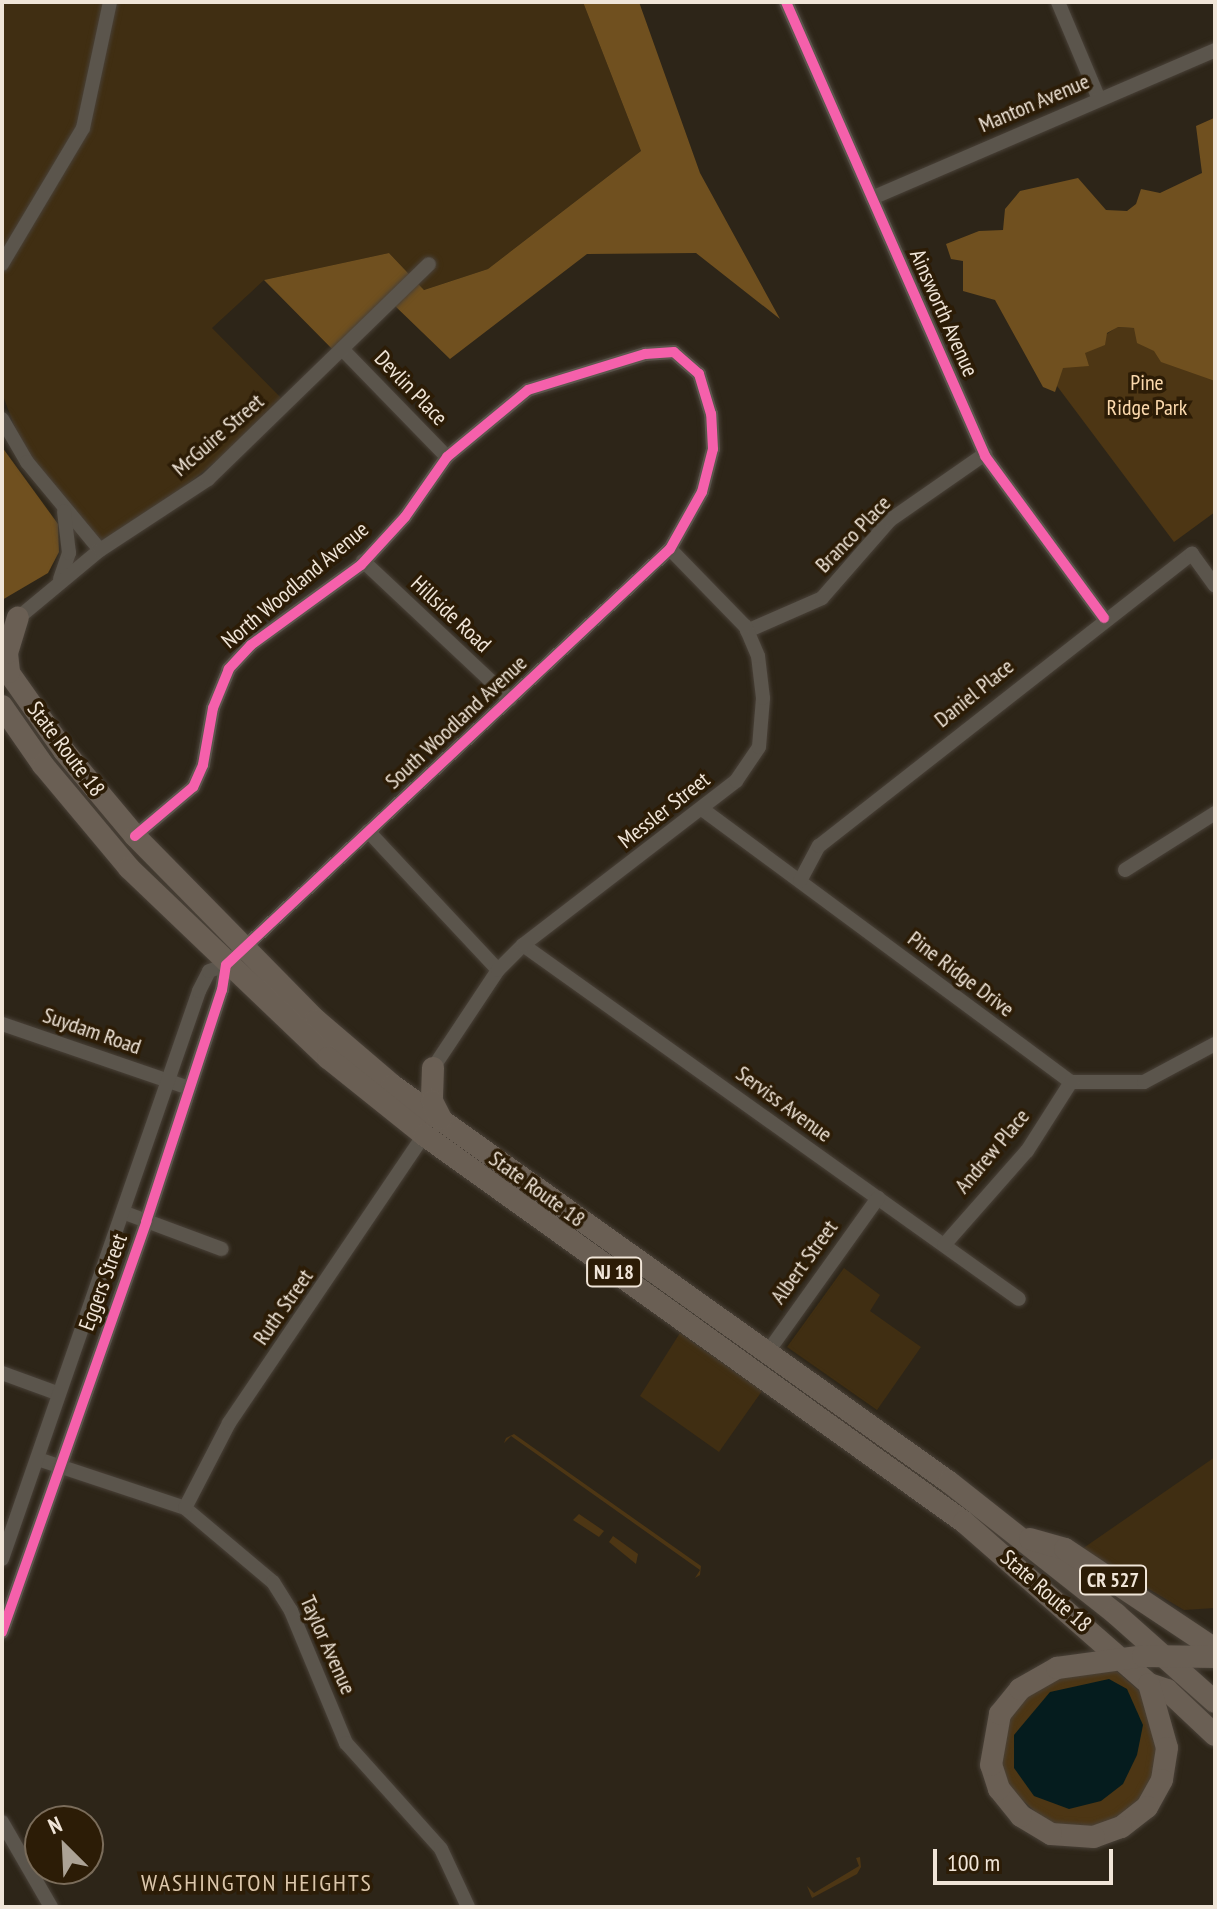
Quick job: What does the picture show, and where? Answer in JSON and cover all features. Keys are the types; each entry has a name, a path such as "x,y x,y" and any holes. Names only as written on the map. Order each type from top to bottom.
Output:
{"highway":[{"path":"5,667 10,619"},
{"name":"State Route 18","path":"5,667 64,751 135,836 240,947 392,1085 1018,1535 1148,1661 1167,1690 1215,1735"},
{"name":"State Route 18","path":"2,706 43,765 129,868 226,965 424,1135 964,1522 1148,1661 1215,1702"},
{"path":"392,1085 414,1082 433,1068"},
{"path":"433,1068 432,1101 441,1119"},
{"name":"CR 527","path":"1018,1535 1065,1549 1211,1638"},
{"path":"1148,1661 1211,1638"},
{"path":"1148,1661 1167,1748 1162,1780 1147,1807 1121,1827 1094,1837 1051,1834 1021,1816 999,1789 991,1765 994,1730 1012,1697 1057,1668 1148,1661 1215,1657"}],"street":[{"path":"2,264 83,128 110,2"},
{"name":"Ainsworth Avenue","path":"786,2 985,454 1104,618"},
{"path":"1058,2 1099,99"},
{"name":"Manton Avenue","path":"872,198 1215,50"},
{"name":"McGuire Street","path":"10,619 100,550 208,479 429,264"},
{"name":"Devlin Place","path":"343,350 447,457"},
{"name":"North Woodland Avenue","path":"135,836 193,787 203,765 213,708 229,669 251,645 363,561 405,517 447,457 528,390 645,354 674,352 699,374 711,414 713,449 702,492 688,516"},
{"path":"2,419 27,462"},
{"path":"2,430 100,550"},
{"name":"Branco Place","path":"747,631 822,598 890,520 985,454"},
{"path":"55,586 69,553 61,503"},
{"name":"South Woodland Avenue","path":"240,947 670,549 688,516"},
{"name":"Messler Street","path":"433,1068 498,970 523,945 736,781 759,747 763,698 758,656 747,631 670,549"},
{"name":"Daniel Place","path":"800,881 819,846 1104,618 1192,554 1215,586"},
{"name":"Hillside Road","path":"363,561 510,699"},
{"name":"Pine Ridge Drive","path":"702,809 1071,1082"},
{"path":"1125,870 1215,813"},
{"path":"368,831 498,970"},
{"name":"Serviss Avenue","path":"523,945 1019,1299"},
{"name":"Eggers Street","path":"2,1632 8,1598 60,1466 146,1222 226,965 240,947"},
{"name":"Eggers Street","path":"2,1559 38,1459 57,1393 125,1213 168,1081 209,971 226,965"},
{"name":"Suydam Road","path":"2,1024 189,1088"},
{"path":"1071,1082 1144,1082 1215,1044"},
{"name":"Andrew Place","path":"944,1245 1027,1151 1071,1082"},
{"name":"Ruth Street","path":"185,1508 229,1423 424,1135"},
{"name":"Albert Street","path":"767,1353 878,1198"},
{"path":"125,1213 222,1249"},
{"path":"2,1373 57,1393"},
{"name":"Taylor Avenue","path":"38,1459 185,1508 273,1582 291,1611 346,1743 441,1849 468,1907"},
{"path":"2,1822 51,1907"}],"shaded area":[{"path":"2,2 583,2 641,151 488,269 424,290 389,253 264,280 212,328 287,404 108,548 24,452 2,393"},
{"path":"583,2 639,2 700,173 780,319 696,253 587,254 450,359 394,305 339,356 264,280 389,253 424,290 488,269 641,151"},
{"path":"1214,118 1215,381 1161,362 1154,351 1137,343 1134,328 1118,327 1107,333 1105,345 1085,353 1089,366 1063,368 1055,392 1043,387 995,300 963,291 963,261 951,259 946,244 979,231 1003,230 1005,209 1020,191 1078,178 1106,210 1127,211 1136,204 1141,189 1160,193 1202,173 1196,126"},
{"path":"2,447 58,524 59,552 48,573 2,600"},
{"path":"844,1268 880,1295 870,1311 921,1347 877,1410 787,1347"},
{"path":"680,1333 762,1391 719,1452 640,1396"},
{"path":"1215,1457 1215,1608 1184,1610 1082,1549"}],"green space":[{"name":"Pine Ridge Park","path":"1117,327 1215,333 1215,512 1174,542 1048,374"},
{"path":"514,1434 701,1566 700,1575 695,1578 700,1570 511,1436 504,1443 506,1438"},
{"path":"579,1514 604,1531 599,1537 573,1520"},
{"path":"613,1536 638,1554 636,1564 609,1542"},
{"path":"1113,1668 1145,1696 1164,1752 1146,1796 1117,1821 1083,1829 1048,1823 1010,1789 999,1756 1007,1720 1030,1692 1063,1676"},
{"path":"860,1857 861,1867 857,1874 812,1898 807,1886 814,1893 859,1866 856,1858"}],"water":[{"path":"1109,1679 1127,1689 1143,1725 1137,1755 1123,1784 1101,1801 1069,1809 1034,1796 1014,1768 1014,1735 1050,1692"}],"cycle path":[{"path":"786,2 985,456 1104,618"},
{"path":"2,1632 146,1222 222,990 226,965 670,549 702,492 713,449 711,414 699,374 674,352 645,354 528,390 447,457 405,517 361,565 251,645 229,669 213,708 203,765 193,787 135,836"}],"district":[{"name":"WASHINGTON HEIGHTS","path":"257,1883"}]}
